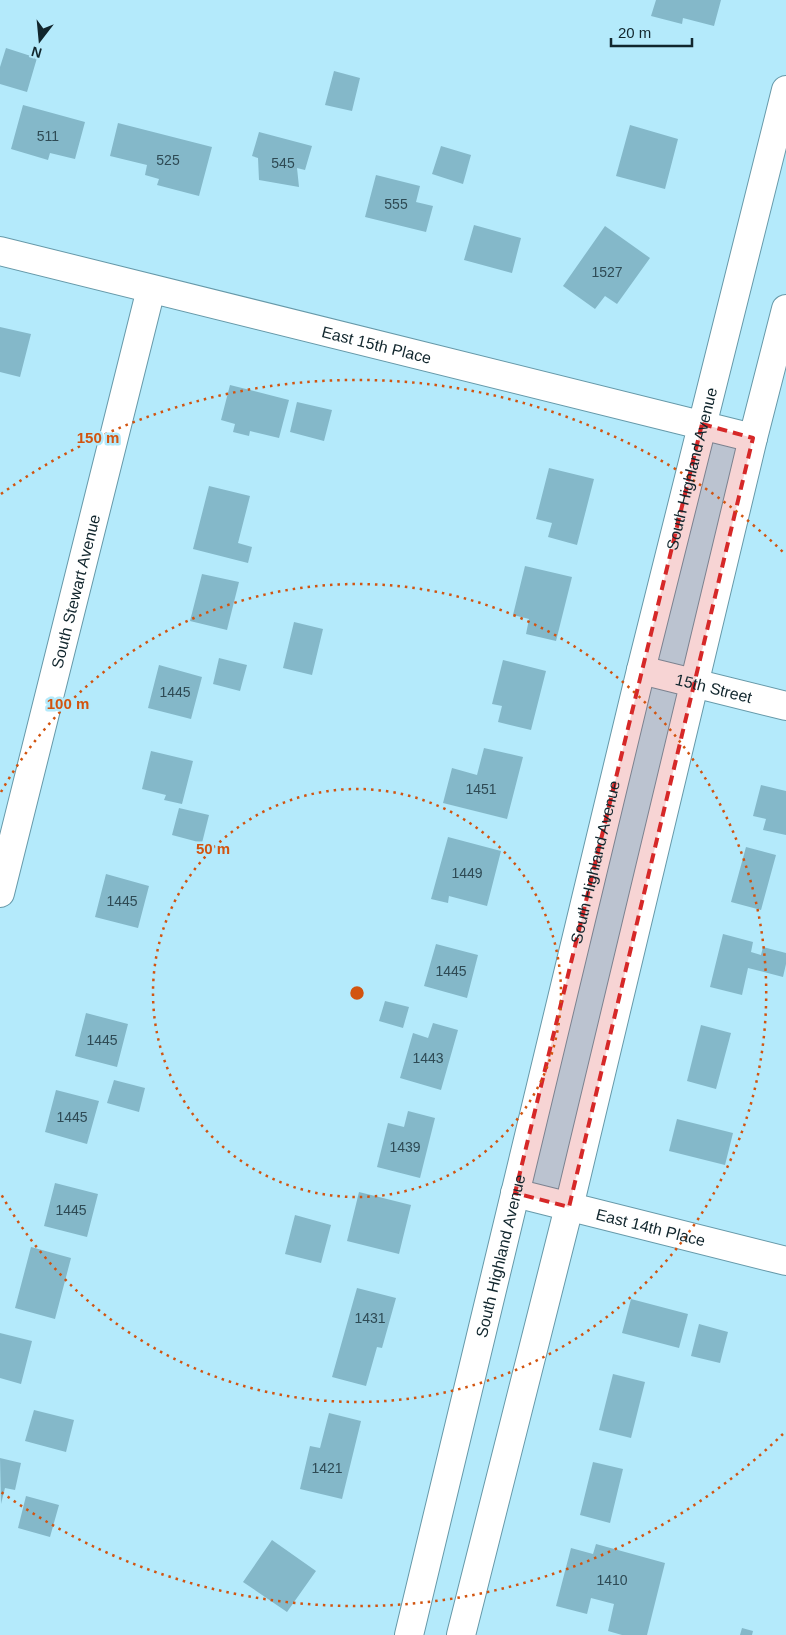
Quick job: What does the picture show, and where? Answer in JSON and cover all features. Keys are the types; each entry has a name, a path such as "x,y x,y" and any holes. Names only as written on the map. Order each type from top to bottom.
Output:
{"main road":[{"name":"South Highland Avenue","path":"409,1635 640,670 702,424 780,140 786,90"},
{"name":"East 15th Place","path":"0,251 753,438"},
{"name":"South Stewart Avenue","path":"0,893 152,289"},
{"path":"461,1635 569,1207 753,438 786,309"},
{"name":"15th Street","path":"640,670 786,706"},
{"name":"East 14th Place","path":"516,1193 786,1261"}],"highlighted area":[{"path":"702,424 753,438 569,1207 515,1193"}],"building":[{"path":"656,0 721,0 714,26 683,18 682,24 651,16"},
{"path":"6,48 37,58 27,92 0,84 0,67"},
{"path":"334,71 360,78 352,111 325,105"},
{"path":"23,105 85,122 75,159 50,153 48,160 11,149"},
{"path":"118,123 212,147 199,196 157,185 159,179 145,175 147,165 110,156"},
{"path":"630,125 678,139 665,189 616,176"},
{"path":"259,132 312,146 305,170 297,168 299,187 259,180 258,158 252,156"},
{"path":"441,146 471,155 463,184 432,174"},
{"path":"376,175 420,186 416,202 433,206 426,232 365,217"},
{"path":"474,225 521,238 512,273 464,260"},
{"path":"605,226 650,258 617,304 605,296 595,309 563,286"},
{"path":"0,327 31,334 20,377 0,372"},
{"path":"230,385 289,400 279,438 250,431 249,436 233,432 235,424 221,420"},
{"path":"297,402 332,410 324,441 290,432"},
{"path":"549,468 594,479 577,545 548,537 552,523 536,519"},
{"path":"209,486 250,496 238,543 252,547 248,563 193,549"},
{"path":"525,566 572,577 556,641 526,634 529,619 513,615"},
{"path":"202,574 239,582 227,630 190,621"},
{"path":"294,622 323,629 312,675 283,668"},
{"path":"219,658 247,665 240,691 213,684"},
{"path":"503,660 546,671 531,730 498,722 502,706 492,704"},
{"path":"159,665 202,677 191,719 148,708"},
{"path":"484,748 523,757 507,819 443,803 452,768 477,775"},
{"path":"151,751 193,761 182,804 164,800 166,795 142,789"},
{"path":"761,785 786,791 786,835 763,830 766,819 753,816"},
{"path":"179,808 209,815 202,843 172,835"},
{"path":"448,837 501,851 487,906 449,896 448,903 431,899"},
{"path":"746,847 776,855 761,910 731,902"},
{"path":"106,874 149,886 138,928 95,917"},
{"path":"723,934 753,942 751,952 761,955 763,947 786,953 783,977 748,968 742,995 710,987"},
{"path":"436,944 478,955 467,998 424,986"},
{"path":"385,1001 409,1007 403,1028 379,1021"},
{"path":"86,1013 128,1024 117,1067 75,1056"},
{"path":"433,1023 458,1030 441,1090 400,1078 413,1033 428,1038"},
{"path":"701,1025 731,1033 716,1089 687,1081"},
{"path":"114,1080 145,1088 139,1112 107,1103"},
{"path":"56,1090 99,1101 87,1144 45,1132"},
{"path":"408,1111 435,1118 420,1178 377,1167 388,1123 404,1127"},
{"path":"677,1119 733,1133 725,1165 669,1151"},
{"path":"55,1183 98,1194 87,1237 44,1226"},
{"path":"359,1192 411,1205 399,1254 347,1241"},
{"path":"295,1215 331,1225 321,1263 285,1254"},
{"path":"31,1247 71,1258 55,1319 15,1308"},
{"path":"357,1288 396,1298 382,1348 377,1347 366,1386 332,1377"},
{"path":"631,1299 688,1314 679,1348 622,1333"},
{"path":"699,1324 728,1332 720,1363 691,1356"},
{"path":"0,1333 32,1341 21,1384 0,1378"},
{"path":"613,1374 645,1382 631,1438 599,1430"},
{"path":"34,1410 74,1420 66,1452 25,1441"},
{"path":"329,1413 361,1421 342,1499 300,1489 310,1446 320,1448"},
{"path":"0,1458 21,1463 15,1490 5,1488 1,1504"},
{"path":"593,1462 623,1469 610,1523 580,1515"},
{"path":"26,1496 59,1505 50,1537 18,1528"},
{"path":"272,1540 316,1571 287,1612 243,1582"},
{"path":"596,1544 665,1563 647,1635 622,1635 608,1631 614,1604 591,1598 587,1614 556,1606 571,1548 593,1554"},
{"path":"742,1628 753,1631 752,1635 740,1635"}]}
